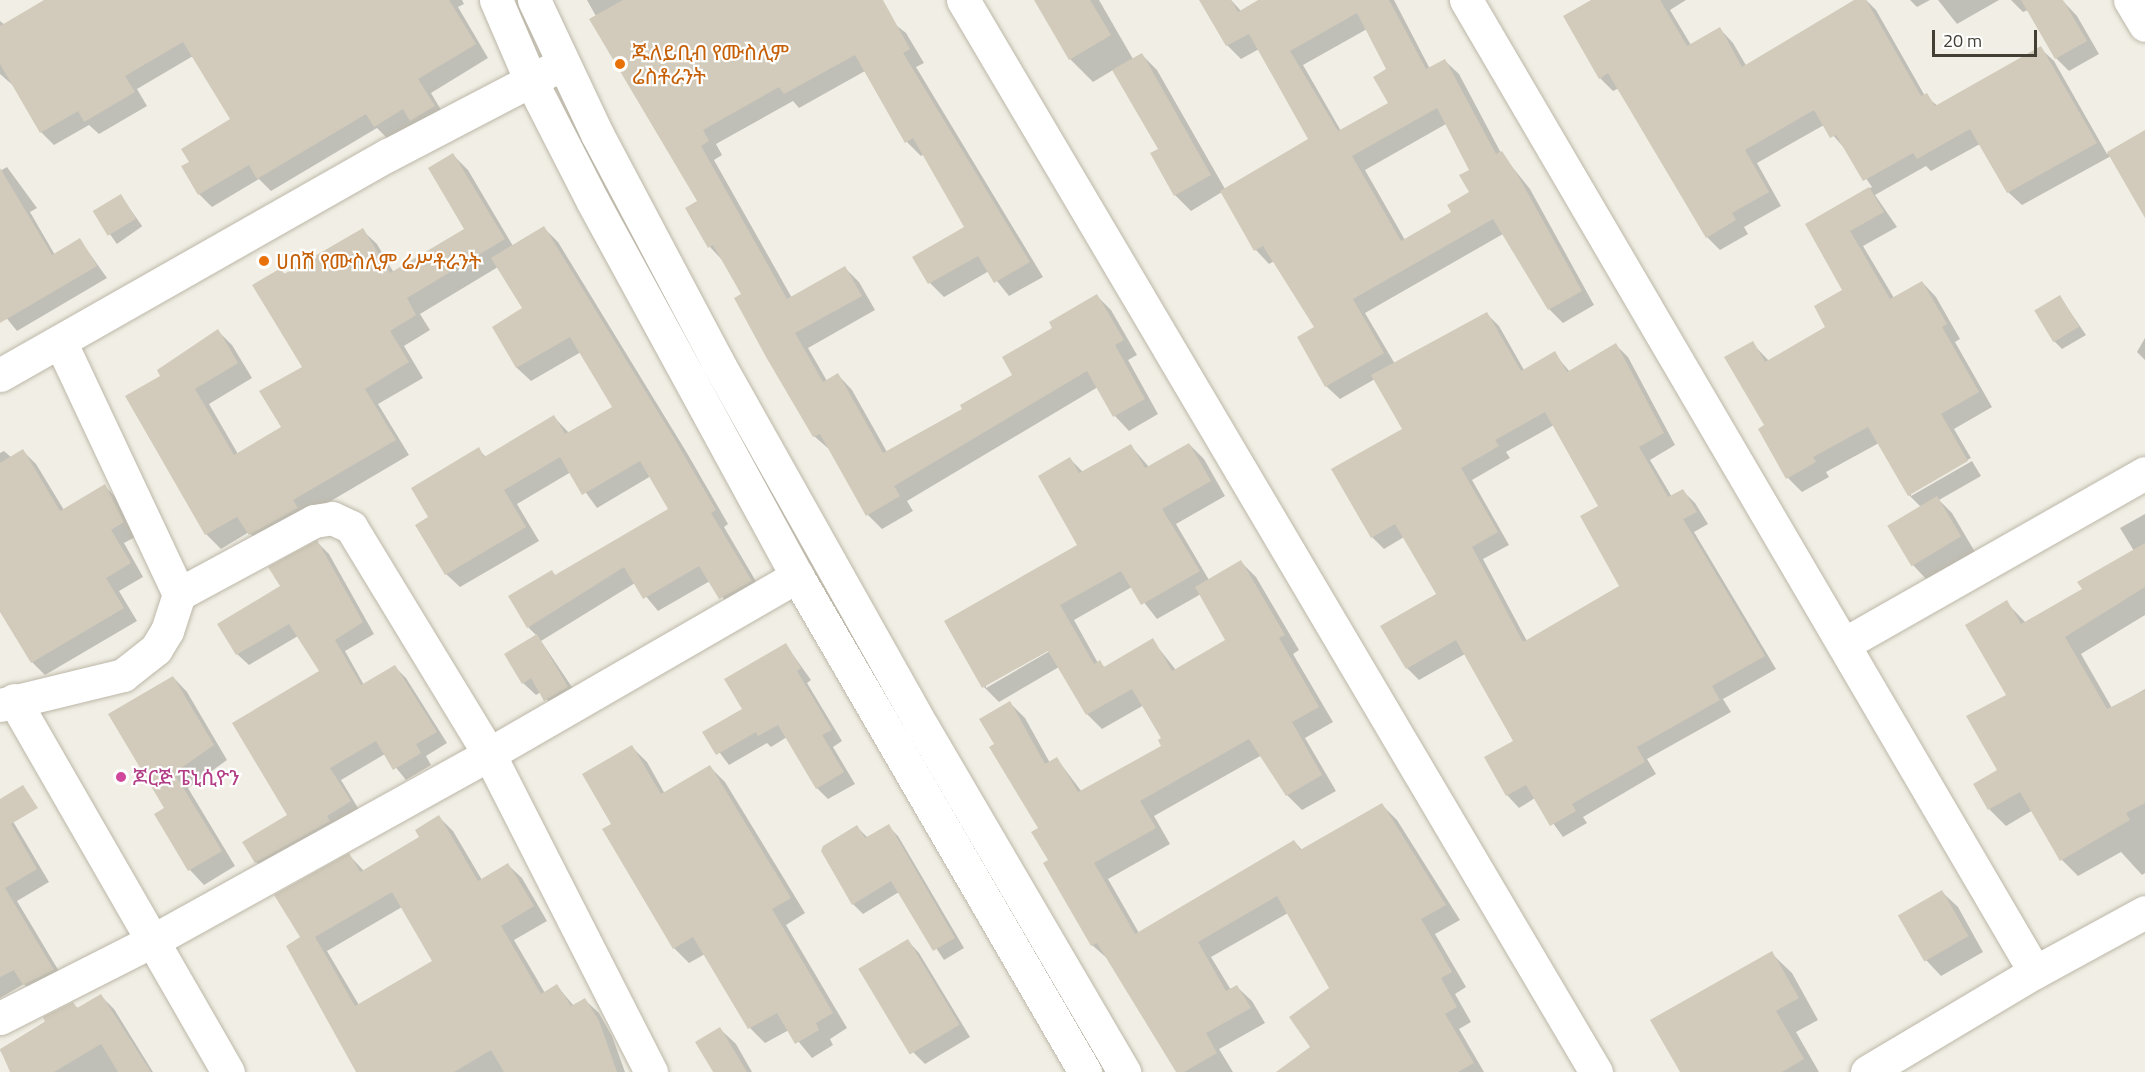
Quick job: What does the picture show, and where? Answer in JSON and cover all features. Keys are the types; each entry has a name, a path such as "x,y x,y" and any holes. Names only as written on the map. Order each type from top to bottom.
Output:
{"street":[{"path":"496,0 530,78 797,576 1071,1067"},
{"path":"534,0 564,65 717,361 945,765 1124,1072"},
{"path":"963,0 1596,1072"},
{"path":"1466,0 2034,972"},
{"path":"2130,0 2145,25"},
{"path":"0,375 61,343 530,78 564,65"},
{"path":"61,343 179,594 167,631 156,649 123,675 7,703 154,940 228,1072"},
{"path":"1844,644 2145,473"},
{"path":"179,594 314,521 324,518 351,526 489,754 651,1072"},
{"path":"0,1018 154,940 489,754 797,576"},
{"path":"1867,1072 2034,972 2145,912"}],"building":[{"path":"44,0 449,0 476,44 418,79 435,106 410,121 403,109 374,127 366,114 257,179 249,165 198,195 181,166 189,162 181,149 230,119 183,42 125,76 135,92 84,122 78,111 40,133 0,64 0,26"},
{"path":"623,0 883,0 910,49 903,53 1030,262 994,283 978,256 928,284 912,257 964,227 913,138 905,143 855,55 784,94 779,87 703,130 709,141 701,146 787,299 845,266 862,296 795,333 823,382 838,373 883,453 962,409 960,405 1012,375 1002,357 1052,328 1049,322 1097,294 1124,340 1115,345 1145,399 1113,417 1087,371 894,486 900,496 866,516 820,434 813,437 766,357 734,298 741,294 713,245 708,248 685,208 697,201 589,19"},
{"path":"1034,0 1090,0 1111,35 1069,60"},
{"path":"1199,0 1231,0 1238,12 1258,0 1389,0 1426,69 1445,59 1496,154 1502,151 1517,174 1582,291 1548,310 1493,219 1353,299 1384,353 1325,387 1297,337 1314,327 1263,246 1254,251 1220,191 1308,139 1249,34 1226,46","holes":["1357,13 1386,69 1373,77 1388,103 1338,131 1290,51","1437,108 1469,170 1459,175 1469,192 1447,205 1451,212 1401,241 1352,156"]},
{"path":"1591,0 1660,0 1687,46 1720,27 1742,67 1854,0 1866,0 1921,96 1927,93 1935,106 2041,46 2097,143 2007,193 1970,129 1917,159 1913,153 1863,181 1836,135 1830,138 1814,110 1745,150 1769,192 1732,213 1736,220 1706,238 1608,73 1599,79 1563,16"},
{"path":"2021,0 2063,0 2087,41 2055,59"},
{"path":"1142,53 1211,175 1174,196 1150,153 1158,149 1112,70"},
{"path":"2145,130 2145,218 2107,152"},
{"path":"453,153 505,239 407,298 416,315 390,331 409,362 365,389 396,440 293,500 298,508 249,535 237,517 205,535 125,396 160,376 157,370 218,329 238,363 195,389 234,455 281,427 259,391 302,367 252,285 281,268 284,274 363,228 390,273 464,229 428,168"},
{"path":"0,168 52,255 80,238 97,266 0,323"},
{"path":"1869,187 1884,212 1850,231 1890,299 1922,281 1947,324 1942,327 1979,392 1941,414 1968,461 1908,496 1868,427 1813,457 1816,462 1786,479 1758,429 1764,425 1724,357 1753,341 1765,362 1825,327 1814,306 1842,290 1805,224"},
{"path":"121,194 136,219 108,236 93,211"},
{"path":"544,226 674,438 716,510 711,513 752,581 719,599 699,566 643,599 624,567 527,628 508,596 552,570 555,575 668,509 640,461 582,495 560,457 504,490 526,527 445,575 415,525 428,517 411,488 479,447 484,457 554,415 565,434 612,407 570,337 516,368 492,327 522,308 491,258"},
{"path":"2060,295 2079,327 2053,342 2034,310"},
{"path":"1487,312 1521,371 1555,351 1567,372 1616,343 1664,433 1639,447 1668,497 1683,489 1697,512 1683,519 1765,656 1712,686 1720,700 1637,747 1645,762 1572,804 1576,811 1550,826 1526,785 1506,796 1484,757 1513,741 1456,640 1406,669 1380,626 1436,594 1395,524 1371,538 1331,469 1402,429 1371,375","holes":["1545,412 1598,506 1580,516 1619,586 1523,642 1472,547 1498,532 1461,468 1499,446 1495,440"]},
{"path":"1189,443 1211,481 1162,509 1200,571 1141,605 1121,571 1060,605 1094,664 1100,660 1104,667 1153,638 1172,671 1225,640 1195,587 1241,560 1285,635 1279,638 1319,707 1292,722 1322,775 1286,796 1249,739 1140,801 1156,828 1094,863 1135,934 1294,840 1300,850 1382,803 1446,905 1421,919 1452,972 1441,978 1457,1007 1445,1014 1474,1063 1458,1072 1276,1072 1310,1047 1289,1017 1329,988 1277,896 1198,942 1226,991 1237,985 1251,1008 1206,1033 1217,1053 1184,1072 1176,1072 1097,943 1091,946 1043,863 1048,860 1031,832 1038,828 989,747 994,744 979,719 1010,701 1045,764 1057,757 1078,792 1161,746 1158,740 1161,738 1132,689 1086,715 1048,651 982,688 944,621 1077,545 1038,476 1070,457 1079,473 1131,444 1145,468"},
{"path":"23,449 60,511 105,484 124,522 111,530 131,563 106,578 124,608 31,663 0,612 0,463"},
{"path":"1937,496 1961,536 1911,566 1887,526"},
{"path":"317,540 363,622 335,640 361,685 395,665 437,732 416,744 421,753 393,770 376,741 330,768 351,801 327,816 330,821 255,863 242,842 287,815 232,723 319,671 289,624 236,655 217,624 280,586 268,567"},
{"path":"2145,543 2145,587 2065,637 2107,709 2145,690 2145,803 2126,813 2130,820 2060,861 2020,792 1988,810 1973,784 1997,770 1966,716 2006,695 1965,625 2007,600 2021,624 2082,589 2077,582"},
{"path":"537,634 568,687 544,701 531,678 522,684 504,654"},
{"path":"786,643 801,668 797,671 832,730 822,735 844,772 816,789 778,725 758,736 756,732 716,755 702,732 742,709 724,679"},
{"path":"173,676 214,745 174,773 222,851 188,871 154,814 164,808 108,714"},
{"path":"632,745 661,794 710,765 791,898 772,909 833,1013 816,1023 819,1030 795,1044 777,1013 748,1029 693,937 673,949 602,829 611,824 582,774"},
{"path":"23,785 38,808 11,824 37,869 5,888 54,970 23,985 14,970 0,977 0,799"},
{"path":"439,815 478,881 508,863 534,906 501,926 541,994 557,984 571,1006 585,998 599,1021 617,1072 504,1072 491,1050 454,1072 356,1072 286,946 300,937 274,895 349,853 360,872 419,837 415,830","holes":["392,892 432,961 355,1006 315,937"]},
{"path":"889,824 955,938 933,951 891,881 852,905 821,851 823,846 857,825 865,838"},
{"path":"1942,890 1968,936 1924,961 1898,916"},
{"path":"908,939 960,1025 910,1055 858,969"},
{"path":"1772,951 1799,998 1776,1011 1804,1059 1782,1072 1680,1072 1650,1020"},
{"path":"101,994 151,1072 118,1072 101,1044 54,1072 10,1072 0,1049 45,1022 43,1017 73,1002 77,1008"},
{"path":"720,1027 747,1072 713,1072 695,1042"}],"place":[{"name":"ጁለይቢብ የሙስሊም ሬስቶራንት","path":"620,64"},
{"name":"ሀበሽ የሙስሊም ሬሥቶራንት","path":"264,261"},
{"name":"ጆርጅ ፔኒሲዮን","path":"121,777"}]}
